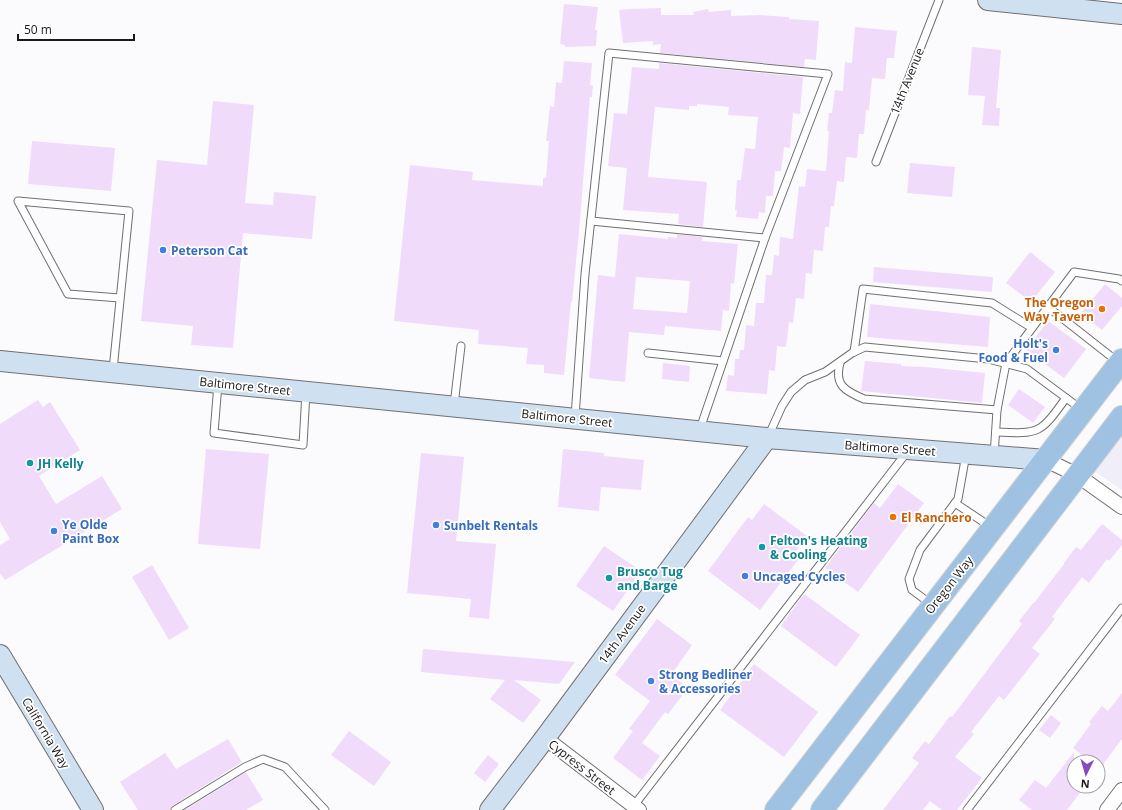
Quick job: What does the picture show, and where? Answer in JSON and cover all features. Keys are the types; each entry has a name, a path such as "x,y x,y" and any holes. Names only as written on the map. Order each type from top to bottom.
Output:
{"main road":[{"name":"Oregon Way","path":"776,810 1121,362"},
{"path":"822,810 1122,417"}],"street":[{"path":"988,0 1122,14"},
{"name":"Baltimore Street","path":"0,361 699,432 1046,460 1078,475 1122,507"},
{"name":"14th Avenue","path":"490,810 767,438"},
{"name":"California Way","path":"0,655 89,808"},
{"name":"Cypress Street","path":"545,738 634,809"},
{"path":"1107,810 1122,790"}],"lane":[{"name":"14th Avenue","path":"876,162 939,0"},
{"path":"575,419 585,274 609,53 828,74 765,238 699,432"},
{"path":"113,372 129,211 18,201 68,294 120,298"},
{"path":"591,221 765,238"},
{"path":"994,456 997,410 1006,364 1032,328 1074,272 1119,279 1122,281"},
{"path":"854,352 863,289 992,303 1032,328"},
{"path":"1048,307 1121,362"},
{"path":"454,407 461,346"},
{"path":"767,438 782,406 791,392 804,380 825,372 854,352 865,347 988,359 1027,369 1083,411"},
{"path":"648,353 723,361"},
{"path":"840,363 837,374 840,384 850,393 864,399 997,410"},
{"path":"218,383 214,433 303,445 306,392"},
{"path":"996,432 1025,433 1039,430 1046,424 1066,398"},
{"path":"634,809 909,449"},
{"path":"933,606 912,590 909,579 920,550 958,499 966,454"},
{"path":"955,503 993,528"},
{"path":"967,810 1122,608"},
{"path":"176,810 245,767 263,758 286,767 325,810"}],"shaded area":[{"path":"1122,435 1122,490 1094,471"}],"building":[{"path":"564,4 598,7 595,30 597,30 596,46 565,47 565,45 560,44"},
{"path":"661,8 661,15 694,15 693,12 708,9 709,12 731,10 731,16 759,15 819,21 816,60 805,59 804,67 660,53 661,44 653,45 653,41 623,43 619,10"},
{"path":"855,27 897,31 894,58 887,58 885,79 872,78 869,110 866,110 864,134 859,134 857,158 846,157 844,182 837,181 834,206 831,206 829,227 825,227 823,251 814,250 812,274 806,273 804,299 796,298 793,323 789,322 786,347 777,346 775,371 769,370 767,394 726,391 728,375 734,376 735,359 739,359 740,350 744,350 746,325 754,326 756,303 764,303 766,275 772,275 774,255 779,256 780,237 793,239 799,186 805,187 807,169 826,171 829,113 832,113 835,90 843,91 845,62 852,63"},
{"path":"972,47 1001,50 996,108 1000,108 999,126 982,125 985,96 968,95"},
{"path":"564,61 592,63 590,85 593,86 592,97 590,97 579,232 564,375 544,373 544,365 526,364 528,348 478,344 479,330 394,321 410,165 473,172 472,180 543,186 543,178 546,178 549,141 546,141 550,106 554,107 556,82 562,83"},
{"path":"659,63 803,77 800,114 793,113 790,148 784,147 781,171 775,171 773,196 766,196 765,213 759,212 758,219 736,217 737,210 735,210 737,180 741,180 745,148 755,149 758,117 728,115 729,107 697,104 697,106 689,106 689,110 655,107 648,177 707,182 703,227 678,224 679,214 623,210 627,168 608,166 614,113 627,114 632,67 659,69"},
{"path":"213,101 254,105 245,203 273,205 274,192 316,196 312,239 243,233 233,348 191,345 193,326 141,321 157,160 207,165"},
{"path":"32,141 115,148 111,191 28,184"},
{"path":"910,163 955,167 952,197 907,193"},
{"path":"619,234 668,239 668,237 677,238 677,234 702,237 702,241 738,244 734,284 731,283 729,311 723,310 721,331 665,326 664,335 629,332 625,382 589,378 598,275 615,277","holes":["636,277 690,281 687,313 633,309"]},
{"path":"1030,252 1055,272 1031,302 1006,283"},
{"path":"874,267 993,277 992,292 873,282"},
{"name":"The Oregon Way Tavern","path":"1105,284 1122,298 1122,306 1102,330 1081,313"},
{"path":"870,304 990,317 988,347 867,337"},
{"name":"Holt's Food & Fuel","path":"1048,321 1086,349 1064,378 1026,350"},
{"path":"865,361 901,364 901,366 985,373 982,403 861,391"},
{"path":"663,363 690,366 689,382 662,379"},
{"path":"1019,389 1045,407 1033,423 1008,405"},
{"path":"38,400 43,407 50,402 80,450 39,476 56,504 102,476 122,509 5,580 0,573 0,545 10,539 0,522 0,424"},
{"path":"206,449 269,454 260,549 198,544"},
{"path":"563,449 604,453 604,456 644,460 641,490 601,487 599,511 558,507"},
{"name":"Sunbelt Rentals","path":"421,453 464,457 456,541 496,544 489,619 469,617 471,599 407,593"},
{"path":"898,484 924,503 858,592 825,568 874,503 880,508"},
{"path":"764,504 807,536 795,552 801,556 760,610 708,571 748,517 752,520"},
{"path":"1102,524 1122,540 1122,545 1109,561 1107,559 1089,583 1082,577 1052,617 1055,619 1032,648 1040,654 1004,700 999,696 971,732 974,734 955,757 982,778 957,810 942,810 930,801 923,810 883,810 919,763 912,758 925,741 929,744 950,716 952,717 1022,624 1019,621 1076,547 1081,550"},
{"name":"Brusco Tug and Barge","path":"604,546 641,571 613,611 576,586"},
{"path":"152,565 189,628 169,640 132,577"},
{"path":"804,594 860,635 836,667 781,626"},
{"path":"657,619 692,645 671,675 688,688 668,714 665,712 642,743 660,756 642,780 613,758 633,731 629,729 650,701 615,675"},
{"path":"423,649 575,662 559,684 514,680 541,700 523,723 490,699 505,680 421,672"},
{"path":"754,664 818,712 784,757 720,710"},
{"path":"1122,693 1122,739 1106,760 1106,754 1081,754 1073,748 1091,724 1089,722 1102,706 1108,711"},
{"path":"1051,715 1061,723 1050,738 1039,730"},
{"path":"349,731 391,762 374,786 331,755"},
{"path":"228,739 242,762 172,806 170,810 138,810 120,782 165,753 176,769"},
{"path":"488,755 499,764 485,782 474,773"},
{"path":"1066,762 1066,794 1079,794 1067,810 1032,810 1019,800 1035,780 1046,788"},
{"path":"246,772 263,800 246,810 185,810"}],"place":[{"name":"Peterson Cat","path":"163,250"},
{"name":"The Oregon Way Tavern","path":"1102,309"},
{"name":"Holt's Food & Fuel","path":"1056,350"},
{"name":"JH Kelly","path":"30,463"},
{"name":"El Ranchero","path":"893,517"},
{"name":"Sunbelt Rentals","path":"436,525"},
{"name":"Ye Olde Paint Box","path":"54,531"},
{"name":"Felton's Heating & Cooling","path":"762,547"},
{"name":"Uncaged Cycles","path":"745,576"},
{"name":"Brusco Tug and Barge","path":"609,578"},
{"name":"Strong Bedliner & Accessories","path":"651,681"}]}
